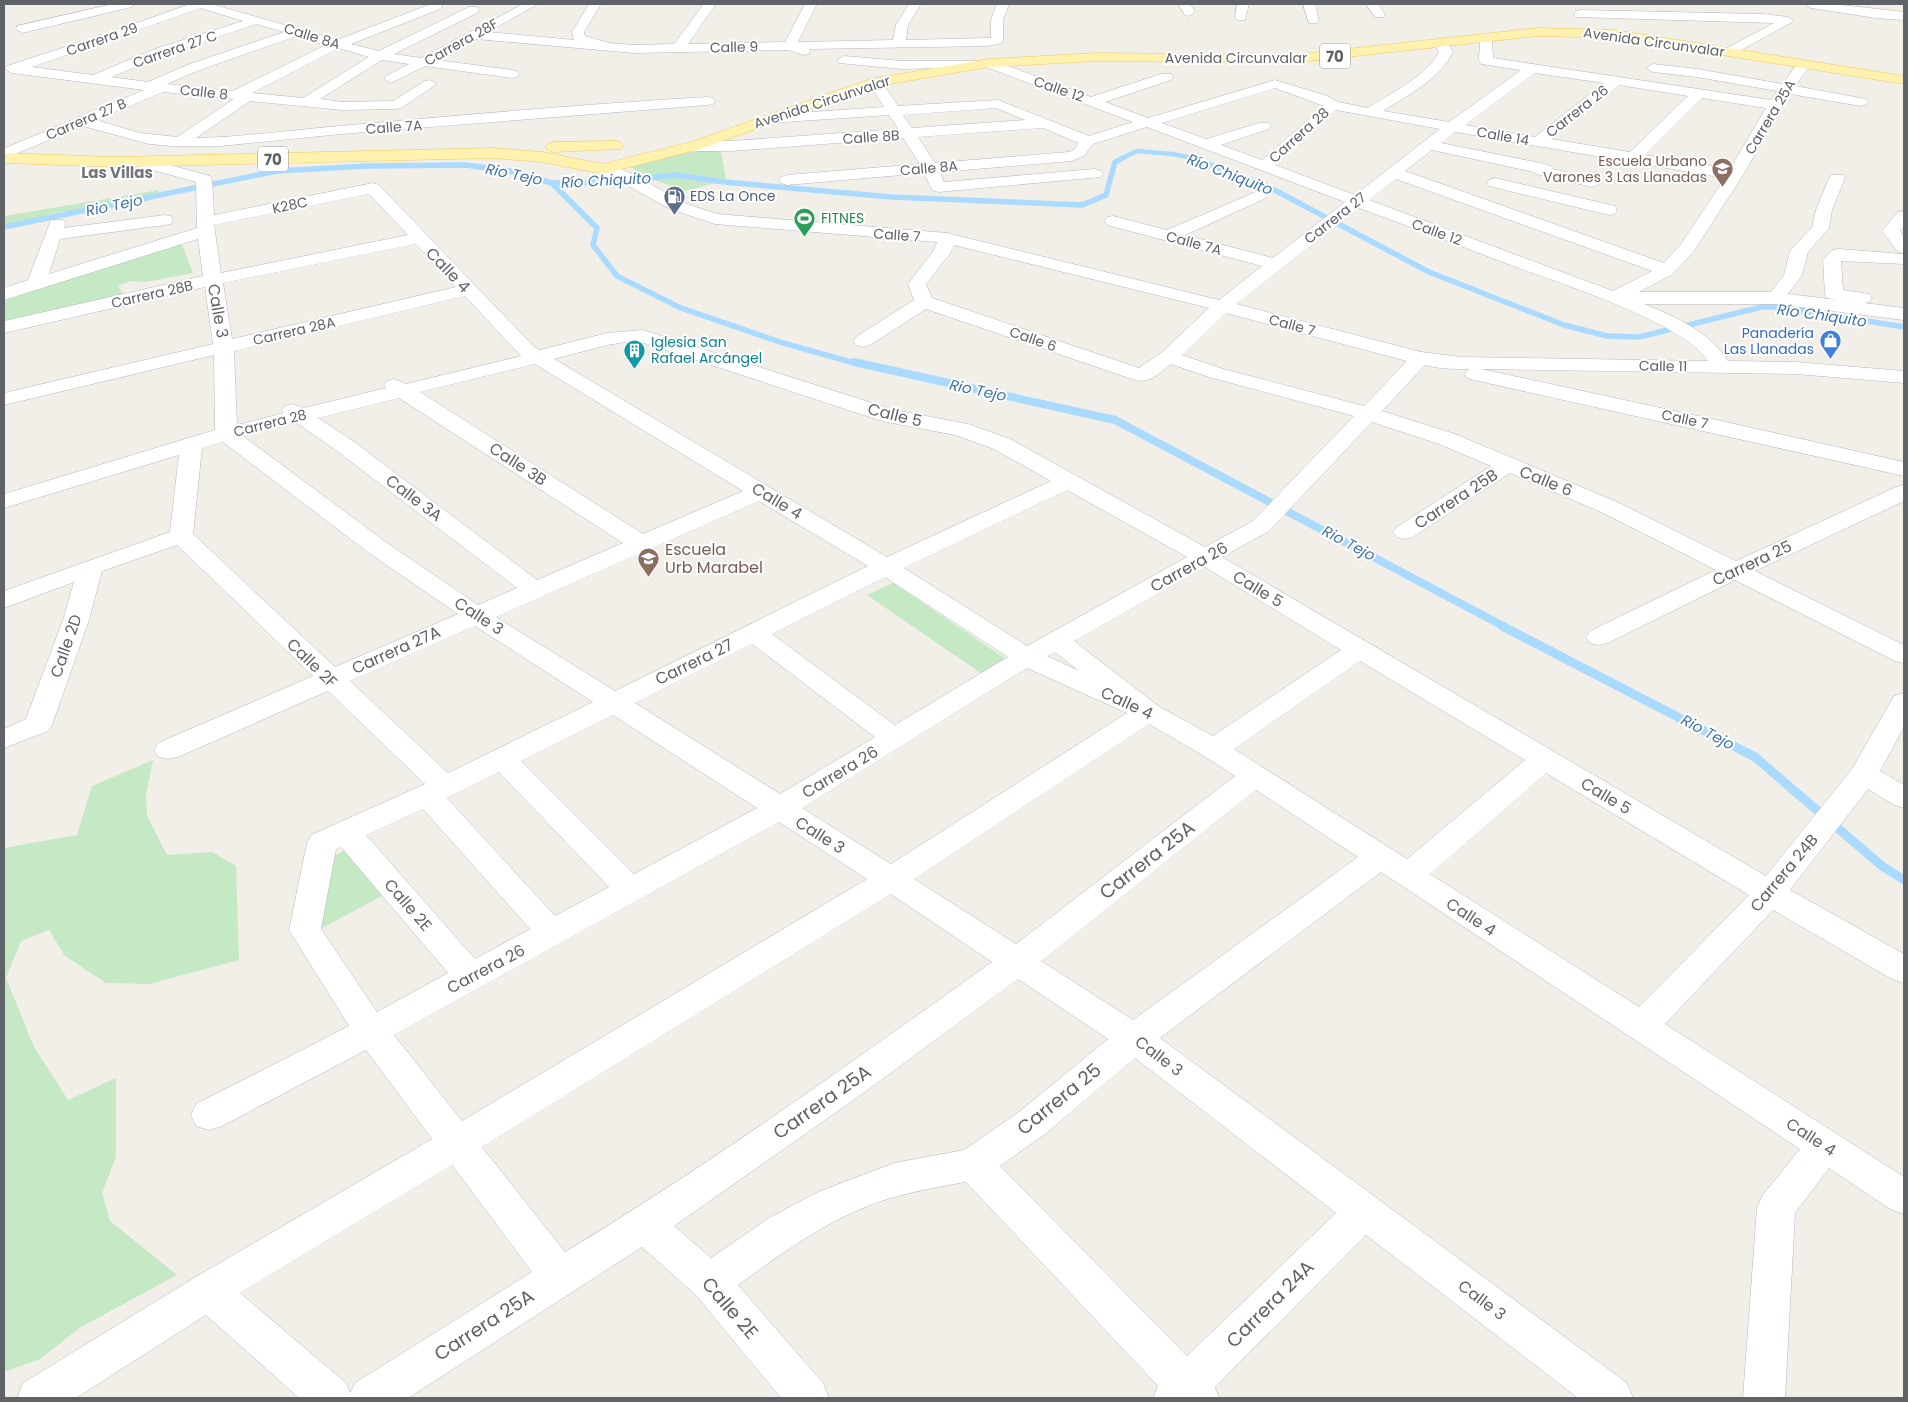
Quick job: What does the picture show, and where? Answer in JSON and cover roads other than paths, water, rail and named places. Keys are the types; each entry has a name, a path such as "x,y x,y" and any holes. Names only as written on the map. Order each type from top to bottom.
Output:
{"main road":[{"name":"Avenida Circunvalar","path":"611,170 662,153 695,146 875,82 985,63 1089,57 1292,60 1562,31 1645,38 1904,80"},
{"name":"Avenida Circunvalar","path":"567,161 616,146 691,141 724,135"},
{"path":"524,148 616,146"},
{"name":"70","path":"6,153 141,162 222,157 524,148 582,155 611,170"},
{"name":"70","path":"6,153 222,157 493,153 542,157 611,170"}],"street":[{"path":"99,4 113,7"},
{"path":"87,44 18,27 128,4"},
{"name":"Calle 8A","path":"200,4 380,56 512,74"},
{"name":"Carrera 29","path":"8,71 200,4"},
{"name":"Carrera 28F","path":"396,105 430,84 391,79 532,4"},
{"path":"595,4 578,32 579,38 592,43 634,49"},
{"path":"678,48 710,4"},
{"path":"811,4 789,46 832,58 875,64 985,63"},
{"path":"898,43 902,25 915,4"},
{"name":"Calle 9","path":"475,35 634,49 995,42 997,40 997,20 1003,4"},
{"path":"1241,17 1243,4"},
{"path":"1309,4 1314,20"},
{"path":"1811,4 1869,13 1904,16"},
{"path":"180,142 242,96 338,44 432,5 513,13"},
{"path":"302,106 380,56 473,10"},
{"path":"1580,14 1763,18 1788,21 1730,52"},
{"path":"1645,38 1662,24 1663,22 1659,17"},
{"name":"Carrera 27 C","path":"94,79 160,52 257,20"},
{"path":"1870,24 1890,28"},
{"name":"Carrera 27 B","path":"6,153 83,121 192,68 297,32"},
{"path":"1486,38 1486,61 1533,68 1579,67 1617,80 1775,105"},
{"path":"1370,112 1436,68 1446,55 1446,51 1441,44"},
{"path":"832,58 967,55"},
{"name":"Calle 12","path":"985,63 1092,101 1615,298 1776,298 1904,314"},
{"name":"Carrera 25A","path":"1615,298 1667,270 1688,247 1735,175 1775,105 1804,64"},
{"path":"1640,67 1697,72 1861,102"},
{"name":"Carrera 27","path":"1142,376 1168,357 1222,306 1452,128 1533,68"},
{"name":"Calle 8","path":"8,71 242,96 302,106 396,105"},
{"path":"1092,101 1166,77"},
{"name":"Carrera 26","path":"1538,142 1617,80"},
{"path":"875,82 910,134 930,168 938,187 1095,174"},
{"name":"Calle 14","path":"1148,122 1275,84 1322,98 1333,105 1452,128 1735,175"},
{"path":"1633,158 1699,93"},
{"name":"Calle 7A","path":"83,121 148,138 180,142 304,135 628,106 708,101"},
{"path":"770,120 998,104 1088,141 1148,122"},
{"name":"Carrera 28","path":"1265,166 1333,105"},
{"path":"817,116 830,140"},
{"path":"259,138 280,123"},
{"name":"Calle 8B","path":"695,146 732,146 830,140 1047,123"},
{"path":"1207,144 1264,126"},
{"path":"304,135 346,138 434,137"},
{"name":"Calle 8A","path":"787,180 1072,156 1079,153 1088,141"},
{"path":"1430,145 1545,169"},
{"path":"1566,200 1592,182 1542,171 1572,148"},
{"path":"141,162 204,185 222,157"},
{"path":"1518,164 1495,183 1610,210"},
{"name":"Calle 7","path":"611,170 676,205 715,219 947,238 1222,306 1421,358 1493,379 1712,425 1904,469"},
{"path":"1396,173 1667,270"},
{"path":"1776,298 1793,275 1799,251 1820,228 1824,210 1837,178"},
{"name":"Calle 3","path":"204,185 206,227 212,280 224,348 226,429 378,548 476,615 778,809 891,879 1134,1038 1365,1210 1612,1398"},
{"name":"K28C","path":"4,294 206,227 373,188"},
{"name":"Calle 4","path":"373,188 467,290 533,354 886,567 1026,657 1148,712 1214,749 1904,1197"},
{"path":"1168,236 1258,196"},
{"path":"1904,216 1891,231 1904,248"},
{"path":"37,282 55,230 165,220"},
{"name":"Calle 7A","path":"1112,221 1168,236 1280,261"},
{"path":"1196,224 1280,261"},
{"name":"Carrera 28B","path":"4,327 212,280 418,238"},
{"path":"863,341 924,302 917,284 942,251 947,238"},
{"path":"1904,259 1839,254 1832,259 1834,294 1904,304"},
{"name":"Carrera 28A","path":"4,399 467,290"},
{"path":"1615,298 1658,316 1698,340 1709,348 1722,367"},
{"name":"Calle 6","path":"924,302 1142,376"},
{"name":"Calle 5","path":"533,354 564,350 628,336 643,336 890,416 960,430 1002,444 1206,558 1770,893 1904,970"},
{"name":"Carrera 28","path":"4,484 533,354"},
{"name":"Calle 6","path":"1168,357 1216,373 1370,414 1447,439 1609,507 1904,655"},
{"name":"Carrera 26","path":"209,1115 471,978 778,809 1026,657 1206,558 1271,516 1370,414 1421,358"},
{"name":"Calle 11","path":"1421,358 1461,363 1796,368 1904,377"},
{"name":"Calle 3B","path":"398,388 642,544"},
{"name":"Calle 3A","path":"296,412 345,446 535,590"},
{"name":"Carrera 28","path":"4,501 191,444 226,429"},
{"path":"4,600 181,536 191,444"},
{"name":"Carrera 25B","path":"1405,532 1507,465"},
{"name":"Carrera 27","path":"334,838 436,791 886,567 1068,481"},
{"name":"Carrera 27A","path":"168,750 762,491"},
{"name":"Carrera 25","path":"1600,637 1734,571 1871,509 1904,492"},
{"name":"Calle 2F","path":"181,536 330,680 436,791 552,933"},
{"name":"Calle 2D","path":"4,739 38,725 76,620 92,567"},
{"path":"753,633 895,738"},
{"path":"38,1398 208,1291 457,1143 891,879 1148,712 1057,640"},
{"path":"1214,749 1359,650"},
{"name":"Carrera 24B","path":"1641,1027 1770,893 1864,774 1904,702"},
{"path":"502,758 631,890"},
{"name":"Carrera 25","path":"710,1282 783,1230 832,1204 894,1180 973,1164 1032,1123 1134,1038 1393,867 1544,758"},
{"path":"1864,774 1904,798"},
{"name":"Carrera 25A","path":"370,1398 560,1276 644,1225 849,1084 1018,961 1254,776"},
{"path":"334,838 305,930 371,1031 560,1276"},
{"name":"Calle 2E","path":"334,838 471,978"},
{"path":"1764,1398 1776,1208 1824,1146"},
{"path":"973,1164 1186,1394"},
{"name":"Carrera 24A","path":"1186,1394 1365,1210"},
{"name":"Calle 2E","path":"644,1225 710,1282 808,1398"},
{"path":"208,1291 331,1398"}],"waterway":[{"name":"Río Chiquito","path":"1120,159 1137,151 1172,154 1198,159"},
{"name":"Río Chiquito","path":"552,183 612,182 676,175 724,182 891,197 1082,205 1106,195 1115,162 1123,158"},
{"name":"Río Chiquito","path":"1192,158 1265,185 1429,272 1564,325 1607,336 1639,337 1762,307 1780,307 1904,327"},
{"name":"Rio Tejo","path":"4,227 277,171 368,166 466,165 510,171 552,183"},
{"name":"Rio Tejo","path":"552,183 597,228 593,245 617,276 681,308 783,343 858,364"},
{"name":"Rio Tejo","path":"854,362 1115,420 1505,627"},
{"name":"Rio Tejo","path":"1502,626 1755,757 1882,866 1904,880"}],"place":[{"name":"Escuela Urbano Varones 3 Las Llanadas","path":"1723,188"},
{"name":"EDS La Once","path":"674,215"},
{"name":"FITNES","path":"805,237"},
{"name":"Panadería Las Llanadas","path":"1830,360"},
{"name":"Iglesia San Rafael Arcángel","path":"635,369"},
{"name":"Escuela Urb Marabel","path":"649,577"}],"district":[{"name":"Las Villas","path":"117,172"}]}
